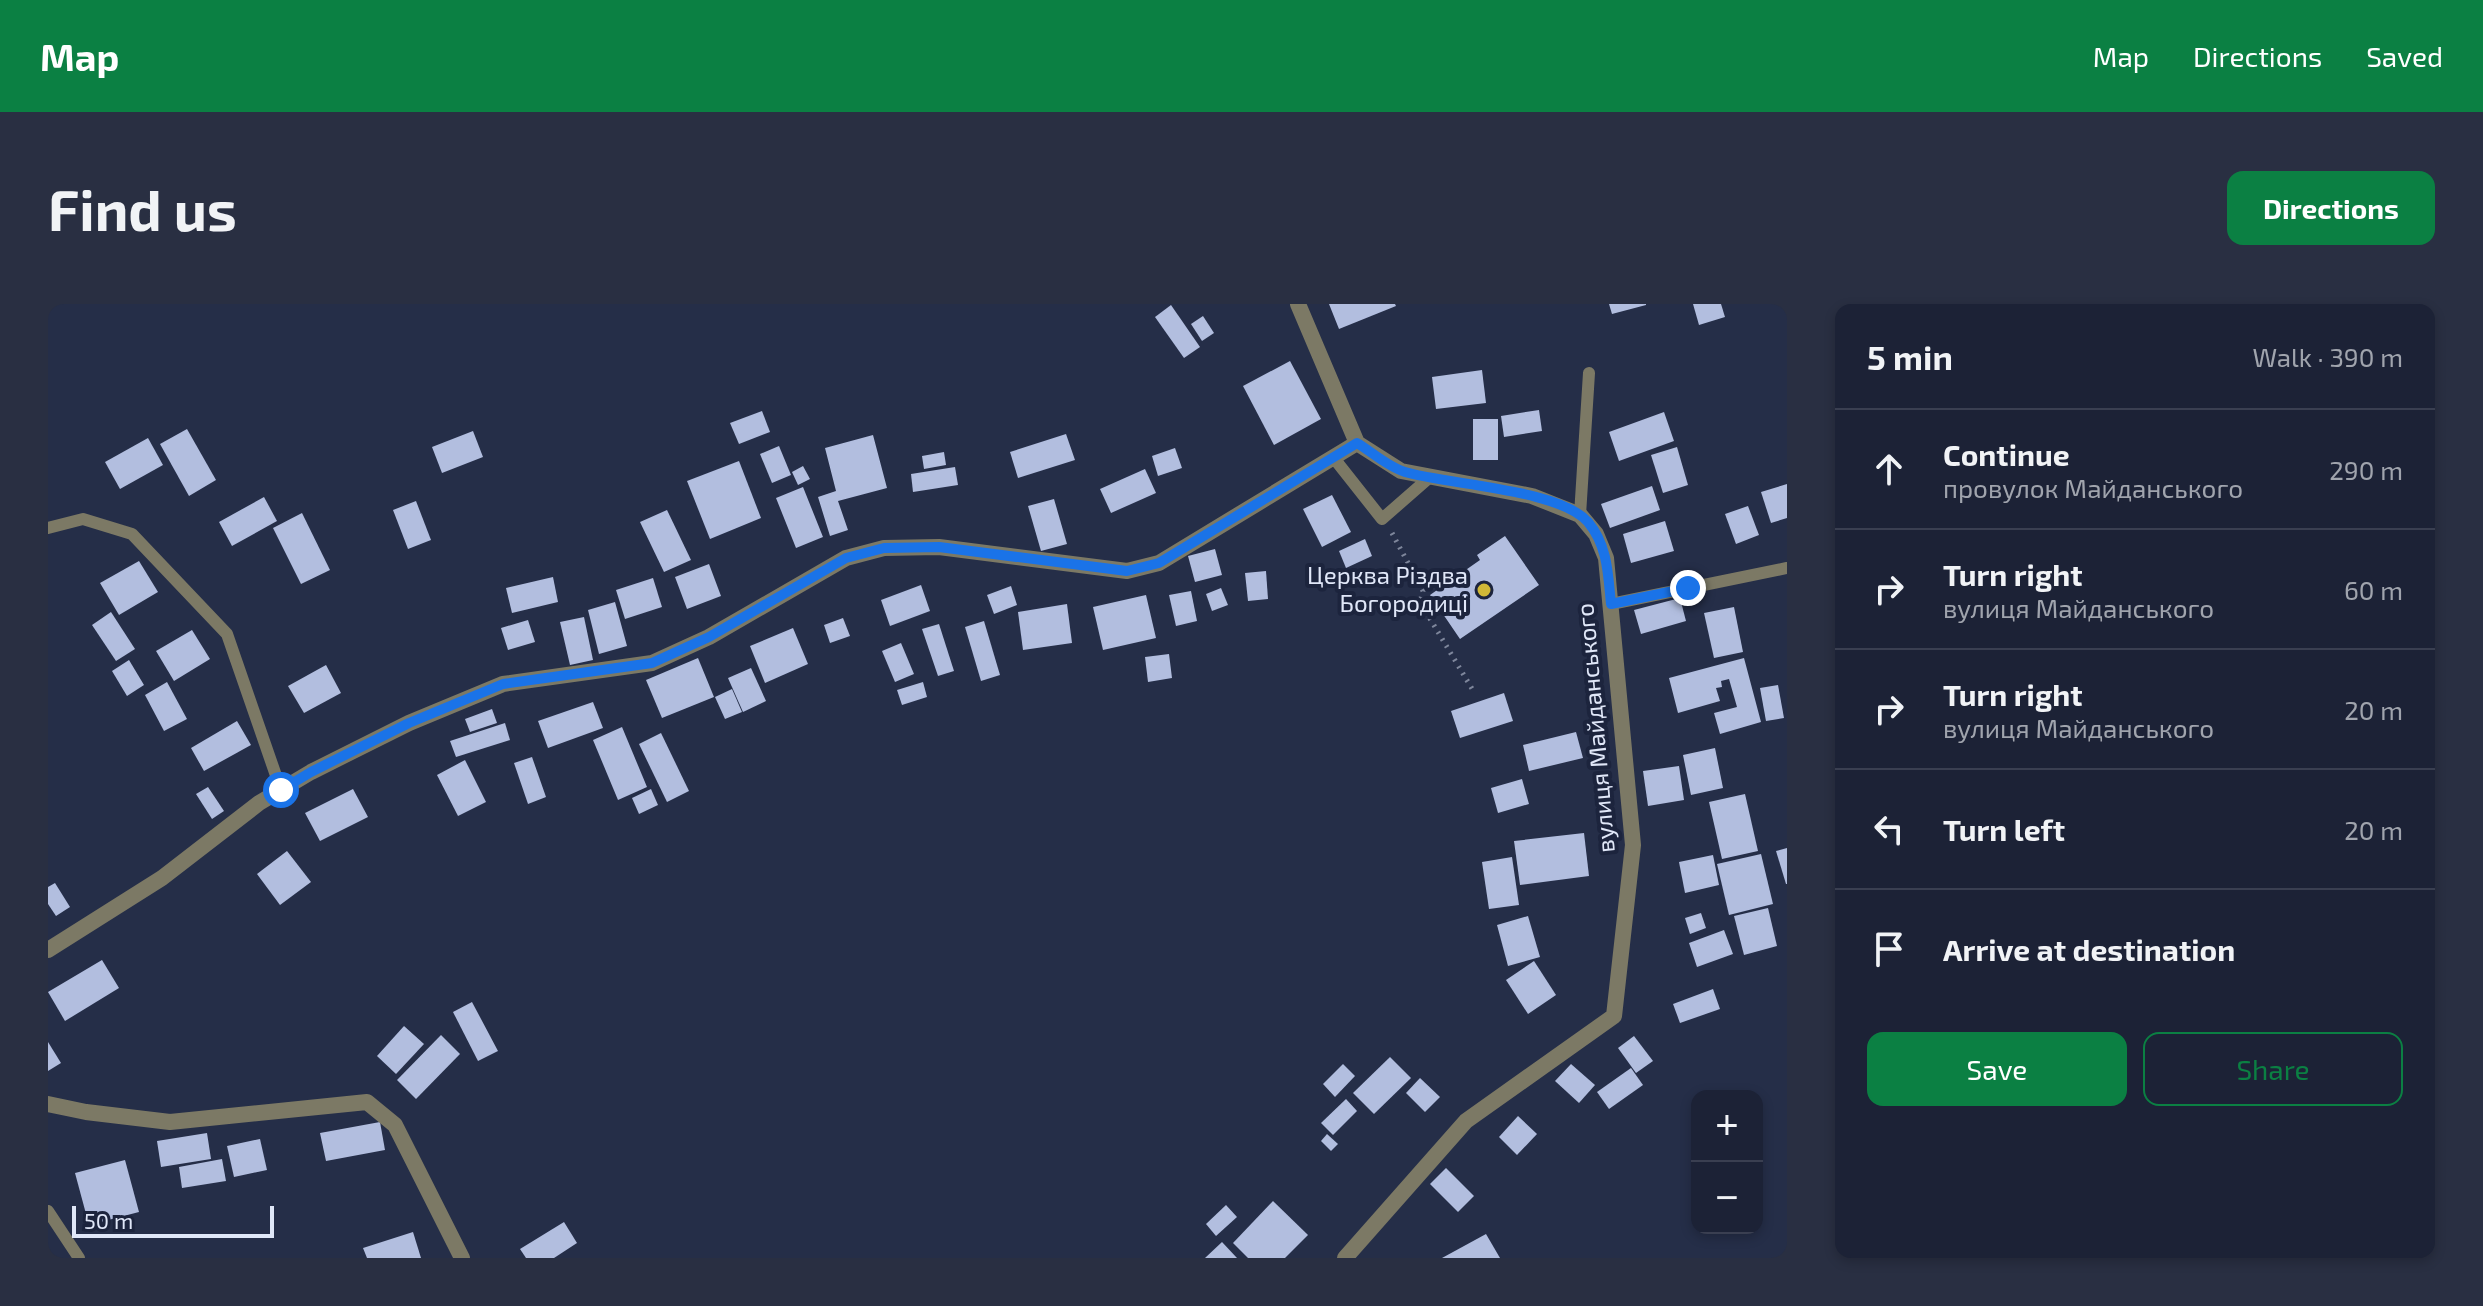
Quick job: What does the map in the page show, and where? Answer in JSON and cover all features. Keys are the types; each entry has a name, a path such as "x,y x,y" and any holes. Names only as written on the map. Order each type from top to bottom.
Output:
{"street":[{"path":"1298,304 1357,443 1401,471 1532,496 1580,515"},
{"path":"48,950 162,878 259,803 311,772 409,723 503,684 652,663 709,637 846,558 884,548 939,547 1127,571 1159,563 1357,443"},
{"name":"вулиця Майданського","path":"1345,1258 1466,1121 1614,1016 1633,845 1606,558 1596,534 1580,515"},
{"path":"48,1104 170,1122 367,1102 395,1125 462,1258"}],"lane":[{"path":"1580,515 1589,373"},
{"path":"1333,457 1382,519 1430,477"},
{"path":"48,528 83,519 132,534 227,634 281,790"},
{"path":"1611,604 1787,568"},
{"path":"48,1211 79,1258"}],"path":[{"path":"1382,519 1423,591 1420,602 1474,692"}],"building":[{"path":"1329,304 1395,304 1396,306 1339,329"},
{"path":"1609,304 1646,304 1646,305 1612,314"},
{"path":"1693,304 1721,304 1725,317 1699,325"},
{"path":"1171,305 1200,347 1184,358 1155,317"},
{"path":"1203,316 1214,333 1202,341 1191,324"},
{"path":"1290,361 1321,419 1274,445 1243,386"},
{"path":"1482,370 1486,403 1436,409 1432,377"},
{"path":"1539,410 1542,431 1504,437 1501,416"},
{"path":"762,411 770,432 739,444 730,423"},
{"path":"1664,412 1674,441 1619,461 1609,432"},
{"path":"1473,419 1498,419 1498,460 1473,460"},
{"path":"187,429 216,480 189,496 160,444"},
{"path":"473,431 483,457 442,473 432,447"},
{"path":"1066,434 1075,460 1018,478 1010,452"},
{"path":"873,435 887,488 838,501 848,530 830,536 818,497 836,491 825,448"},
{"path":"148,438 163,465 120,489 105,462"},
{"path":"779,446 791,475 772,483 760,454"},
{"path":"1677,447 1688,485 1663,493 1651,455"},
{"path":"1175,448 1182,468 1158,476 1152,456"},
{"path":"944,452 946,465 924,469 922,456"},
{"path":"739,461 761,518 710,539 687,481"},
{"path":"803,466 810,479 798,485 792,472"},
{"path":"955,467 958,485 913,492 911,474"},
{"path":"1145,469 1156,493 1111,513 1100,489"},
{"path":"1787,484 1787,518 1771,523 1761,492"},
{"path":"1652,486 1660,510 1610,528 1601,504"},
{"path":"803,487 823,537 796,548 776,498"},
{"path":"1332,495 1351,532 1322,547 1303,509"},
{"path":"264,497 277,521 232,546 219,522"},
{"path":"1054,499 1067,544 1041,551 1028,506"},
{"path":"416,501 431,540 408,549 393,510"},
{"path":"1748,506 1759,535 1736,544 1725,514"},
{"path":"667,510 691,560 664,572 640,522"},
{"path":"302,513 330,570 301,584 273,528"},
{"path":"1665,521 1674,551 1631,563 1623,534"},
{"name":"Церква Різдва Богородиці","path":"1505,536 1539,585 1460,639 1430,595 1480,560 1477,555"},
{"path":"1365,539 1372,556 1346,568 1339,551"},
{"path":"1215,549 1222,575 1195,582 1188,556"},
{"path":"139,561 158,592 119,615 100,583"},
{"path":"709,564 721,596 687,609 675,577"},
{"path":"1266,571 1268,599 1248,601 1245,573"},
{"path":"553,577 558,602 512,613 506,588"},
{"path":"653,578 662,607 625,619 616,590"},
{"path":"921,585 930,611 890,626 881,600"},
{"path":"1011,586 1017,605 994,614 987,595"},
{"path":"1221,588 1228,605 1212,611 1206,594"},
{"path":"1191,591 1197,621 1176,626 1169,595"},
{"path":"1146,595 1156,638 1103,650 1093,607"},
{"path":"1680,598 1686,621 1641,634 1634,610"},
{"path":"615,602 627,646 599,654 588,610"},
{"path":"1067,604 1072,643 1023,650 1018,612"},
{"path":"1734,607 1743,652 1714,658 1704,613"},
{"path":"111,612 135,649 116,661 92,625"},
{"path":"584,617 593,660 570,665 560,622"},
{"path":"843,618 850,636 830,643 824,625"},
{"path":"528,620 535,642 508,650 501,628"},
{"path":"984,621 1000,675 981,681 965,627"},
{"path":"939,624 954,671 938,676 922,629"},
{"path":"793,628 808,664 765,683 750,646"},
{"path":"192,630 210,659 174,681 156,651"},
{"path":"901,643 914,674 895,682 882,651"},
{"path":"1169,654 1172,678 1148,682 1145,657"},
{"path":"698,658 714,697 662,718 646,680"},
{"path":"1744,658 1761,722 1720,734 1714,713 1737,707 1729,679 1721,681 1722,687 1716,688 1720,701 1678,713 1669,678"},
{"path":"129,660 144,685 127,696 112,671"},
{"path":"326,665 341,693 304,713 288,686"},
{"path":"751,668 766,701 743,712 728,678"},
{"path":"167,682 187,719 164,731 145,695"},
{"path":"923,682 927,697 902,705 897,690"},
{"path":"1778,685 1784,718 1766,721 1760,688"},
{"path":"732,689 742,712 725,719 715,697"},
{"path":"1504,693 1513,721 1460,738 1451,711"},
{"path":"593,702 603,728 548,748 538,721"},
{"path":"492,709 497,723 470,732 465,719"},
{"path":"237,721 251,745 204,771 191,748"},
{"path":"505,723 510,740 456,757 450,741"},
{"path":"622,727 647,787 618,800 593,740"},
{"path":"1576,732 1583,758 1529,771 1523,745"},
{"path":"661,733 689,791 667,802 639,744"},
{"path":"1715,748 1723,788 1691,795 1683,755"},
{"path":"532,757 546,797 528,804 514,763"},
{"path":"465,760 486,802 458,816 437,775"},
{"path":"1679,766 1684,800 1648,806 1643,771"},
{"path":"1522,779 1529,804 1498,813 1491,788"},
{"path":"208,787 224,811 212,819 196,794"},
{"path":"353,789 368,817 320,841 305,813"},
{"path":"651,789 658,805 639,814 632,798"},
{"path":"1745,794 1758,851 1722,859 1709,802"},
{"path":"1584,833 1589,876 1520,885 1514,841"},
{"path":"1787,848 1787,884 1786,884 1776,851"},
{"path":"287,851 311,882 280,905 257,874"},
{"path":"1761,854 1773,904 1729,915 1717,864"},
{"path":"1713,855 1719,885 1685,893 1679,862"},
{"path":"1512,857 1519,905 1489,909 1482,862"},
{"path":"55,883 70,907 56,916 48,904 48,887"},
{"path":"1768,908 1777,946 1744,955 1734,916"},
{"path":"1701,913 1706,928 1690,934 1685,918"},
{"path":"1528,916 1540,957 1508,966 1497,925"},
{"path":"1724,930 1733,954 1697,967 1689,943"},
{"path":"102,960 119,988 65,1021 48,992"},
{"path":"1534,961 1556,995 1528,1014 1506,980"},
{"path":"1713,989 1720,1009 1680,1023 1673,1004"},
{"path":"472,1002 498,1051 478,1061 453,1012"},
{"path":"404,1026 424,1044 396,1074 377,1056"},
{"path":"441,1035 460,1054 416,1099 397,1080"},
{"path":"1634,1036 1653,1061 1636,1073 1618,1048"},
{"path":"48,1042 61,1063 48,1071"},
{"path":"1390,1057 1411,1078 1374,1114 1353,1093"},
{"path":"1343,1064 1355,1076 1335,1097 1323,1084"},
{"path":"1571,1064 1595,1085 1579,1103 1555,1081"},
{"path":"1631,1068 1643,1085 1609,1109 1597,1092"},
{"path":"1420,1078 1440,1097 1425,1112 1406,1093"},
{"path":"1346,1099 1357,1111 1333,1135 1321,1123"},
{"path":"1518,1116 1537,1134 1517,1155 1499,1137"},
{"path":"380,1122 385,1150 326,1161 320,1133"},
{"path":"207,1133 211,1159 161,1167 157,1141"},
{"path":"1327,1134 1338,1144 1331,1151 1321,1141"},
{"path":"260,1139 267,1170 234,1177 227,1146"},
{"path":"222,1159 226,1181 182,1188 179,1167"},
{"path":"125,1160 139,1212 89,1225 75,1173"},
{"path":"1446,1168 1474,1196 1458,1212 1430,1184"},
{"path":"1273,1201 1308,1235 1285,1258 1248,1258 1233,1243"},
{"path":"1226,1205 1237,1217 1216,1236 1206,1224"},
{"path":"564,1222 577,1243 554,1258 526,1258 520,1249"},
{"path":"413,1232 421,1258 367,1258 363,1248"},
{"path":"1486,1234 1500,1258 1442,1258"},
{"path":"1222,1242 1237,1258 1205,1258"}],"place":[{"name":"Церква Різдва Богородиці","path":"1484,590"}],"route":[{"path":"281,790 409,723 503,684 652,663 709,637 846,558 884,548 939,547 1127,571 1159,563 1357,443 1401,471 1532,496 1580,515 1596,534 1606,558 1611,604 1688,588"}]}
